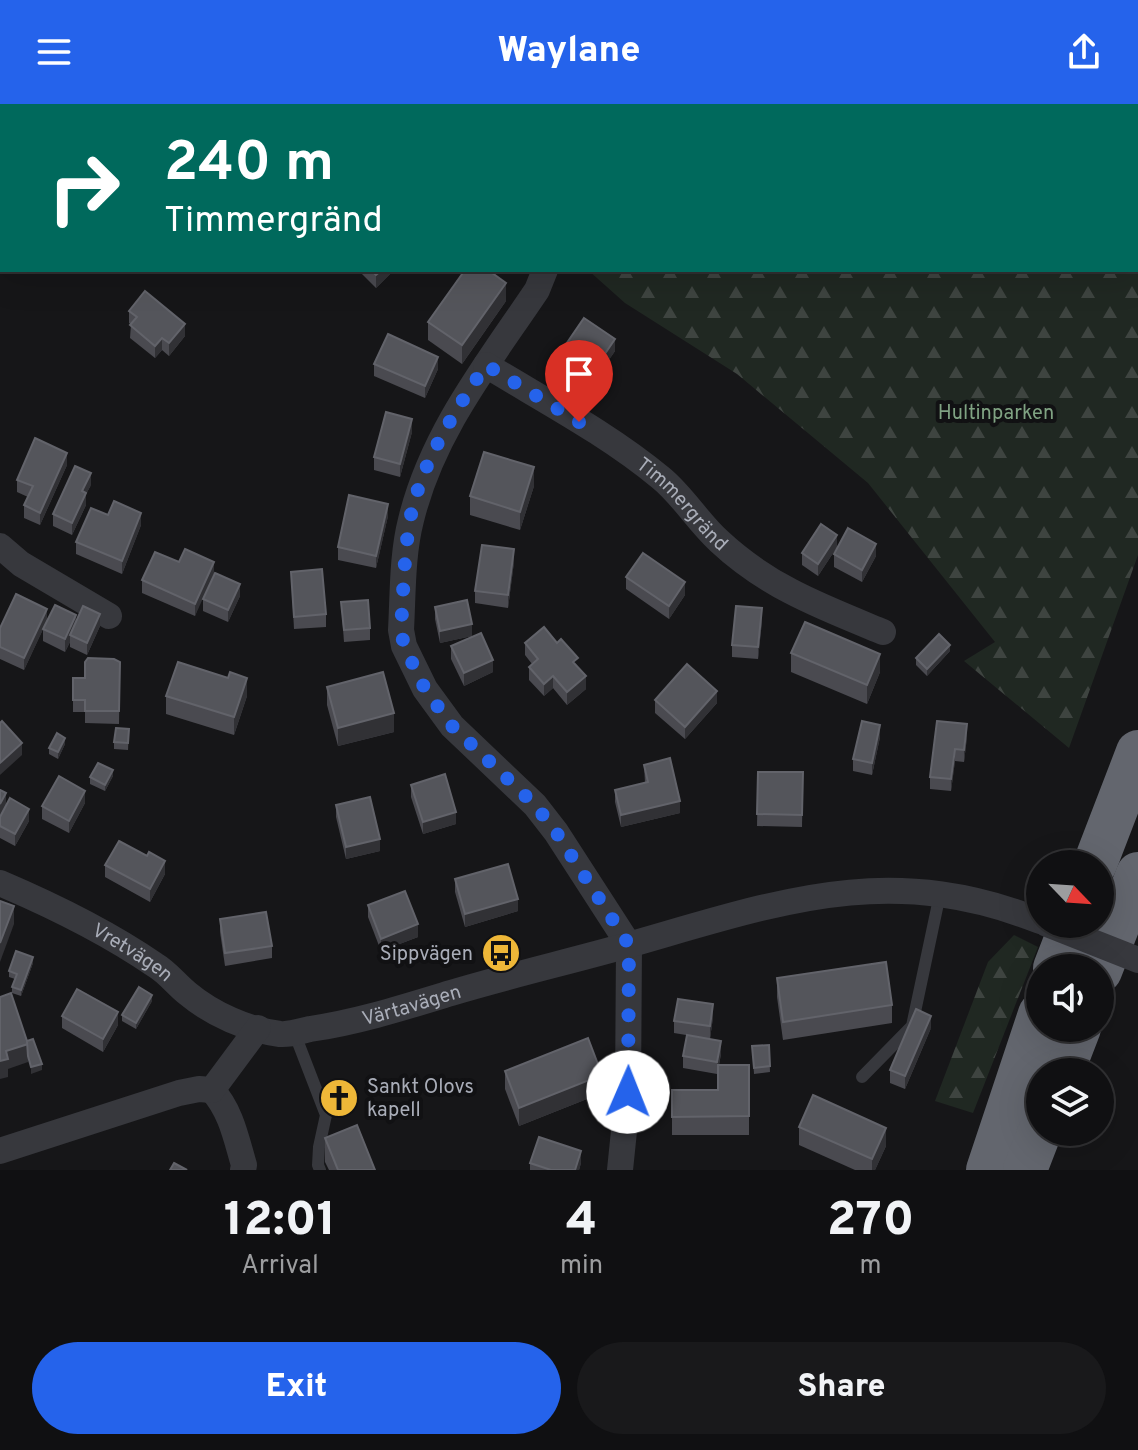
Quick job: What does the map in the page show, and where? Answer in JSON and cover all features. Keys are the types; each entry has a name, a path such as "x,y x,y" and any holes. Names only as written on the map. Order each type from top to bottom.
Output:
{"highway":[{"path":"1100,850 1138,752"},
{"path":"1107,954 1138,874"},
{"path":"988,1170 1031,1042"},
{"path":"1025,1170 1034,1146"}],"street":[{"path":"544,272 537,290 457,408 423,477 410,523 401,630 404,646 425,689 445,718 535,805 629,945 628,1092 620,1170"},
{"name":"Timmergränd","path":"486,365 661,478 689,505 716,539 755,572 790,592 883,632"},
{"path":"0,546 21,564 109,616"},
{"name":"Vretvägen","path":"0,883 59,909 156,965 189,995 216,1013 258,1028"},
{"name":"Värtavägen","path":"258,1028 282,1034 338,1025 760,907 837,893 903,890 940,894 1026,917"},
{"name":"Värtavägen","path":"1082,938 1138,960"},
{"path":"212,1090 258,1028"},
{"path":"0,1151 179,1093 212,1090 222,1102 231,1122 243,1170"}],"lane":[{"path":"862,1077 912,1026 940,894"},
{"path":"294,1032 326,1115 319,1147 320,1170"}],"green space":[{"name":"Hultinparken","path":"590,272 1138,272 1138,555 1069,748 964,661 995,642 868,483 737,374 625,303"},
{"path":"1014,935 1038,947 1035,954 1026,954 1026,978 973,1113 935,1101 988,962"}],"building":[{"path":"464,272 491,272 506,283 462,345 428,322"},
{"path":"145,291 185,324 169,343 162,338 155,346 130,325 137,317 129,311"},
{"path":"584,318 615,339 589,377 558,356"},
{"path":"388,334 438,357 425,386 374,364"},
{"path":"386,412 412,419 400,464 374,457"},
{"path":"35,438 67,453 40,513 24,505 33,486 17,480"},
{"path":"484,452 534,467 520,512 470,496"},
{"path":"75,466 91,473 82,491 86,493 72,523 53,514"},
{"path":"349,495 388,504 376,556 338,547"},
{"path":"114,501 141,513 122,561 76,542 91,508 108,515"},
{"path":"821,524 837,535 818,564 802,553"},
{"path":"848,528 876,544 862,570 834,554"},
{"path":"482,545 514,549 508,595 475,591"},
{"path":"185,549 214,562 195,604 142,580 155,552 179,562"},
{"path":"643,553 685,582 669,606 626,577"},
{"path":"322,569 326,614 294,617 291,572"},
{"path":"215,573 240,584 228,610 203,599"},
{"path":"16,594 47,609 24,658 0,647 0,628"},
{"path":"368,600 370,628 344,630 341,602"},
{"path":"467,600 472,624 440,631 435,607"},
{"path":"55,605 76,615 65,639 43,629"},
{"path":"83,606 100,614 87,643 70,635"},
{"path":"736,606 762,608 758,647 732,645"},
{"path":"805,622 880,654 867,685 791,653"},
{"path":"544,627 557,643 561,639 578,658 573,662 586,676 567,692 553,676 544,684 529,667 538,659 525,643"},
{"path":"481,633 493,660 464,673 451,646"},
{"path":"939,634 950,645 927,669 916,658"},
{"path":"88,658 120,662 119,711 85,711 85,700 73,700 73,678 85,678"},
{"path":"178,662 228,678 230,672 247,678 234,717 166,696"},
{"path":"687,664 717,691 685,727 655,700"},
{"path":"383,672 394,713 338,728 327,687"},
{"path":"2,721 22,743 0,763 0,723"},
{"path":"862,721 880,725 872,763 853,759"},
{"path":"937,721 967,724 964,750 955,749 951,779 930,777"},
{"path":"116,728 129,729 128,743 114,742"},
{"path":"57,733 65,738 58,752 49,748"},
{"path":"670,758 680,801 621,815 615,790 648,782 644,765"},
{"path":"98,763 113,770 105,785 90,777"},
{"path":"758,772 803,772 802,815 757,814"},
{"path":"445,774 456,812 423,822 411,785"},
{"path":"59,776 85,791 69,821 42,806"},
{"path":"0,790 6,793 0,804"},
{"path":"370,797 380,839 346,847 336,805"},
{"path":"10,798 29,809 15,834 0,826 0,817"},
{"path":"119,841 147,856 149,852 165,861 150,889 105,865"},
{"path":"508,864 518,899 465,914 455,879"},
{"path":"405,891 418,924 381,939 368,905"},
{"path":"0,901 14,906 0,943"},
{"path":"266,912 272,946 225,953 220,919"},
{"path":"16,951 33,957 21,990 12,987 17,974 9,971"},
{"path":"886,962 892,1005 783,1022 777,978"},
{"path":"139,987 152,995 136,1023 122,1015"},
{"path":"77,989 118,1012 103,1039 62,1016"},
{"path":"11,993 28,1044 6,1051 8,1059 0,1061 0,997"},
{"path":"678,999 713,1004 710,1026 674,1021"},
{"path":"916,1009 931,1016 905,1076 890,1070"},
{"path":"687,1035 721,1041 717,1062 683,1056"},
{"path":"588,1038 602,1075 519,1108 505,1071"},
{"path":"33,1039 42,1064 31,1067 27,1041"},
{"path":"769,1045 770,1066 754,1068 752,1046"},
{"path":"718,1065 749,1065 749,1116 672,1117 672,1090 718,1090"},
{"path":"813,1095 886,1128 872,1159 799,1127"},
{"path":"357,1125 375,1170 338,1170 325,1138"},
{"path":"539,1137 581,1151 575,1170 551,1170 530,1163"},
{"path":"174,1163 187,1170 170,1170"}],"place":[{"name":"Sippvägen","path":"501,953"},
{"name":"Sankt Olovs kapell","path":"339,1098"}],"route":[{"path":"579,422 486,365 457,408 423,477 410,523 401,630 404,646 425,689 452,726 535,805 629,945 628,1092"}]}
